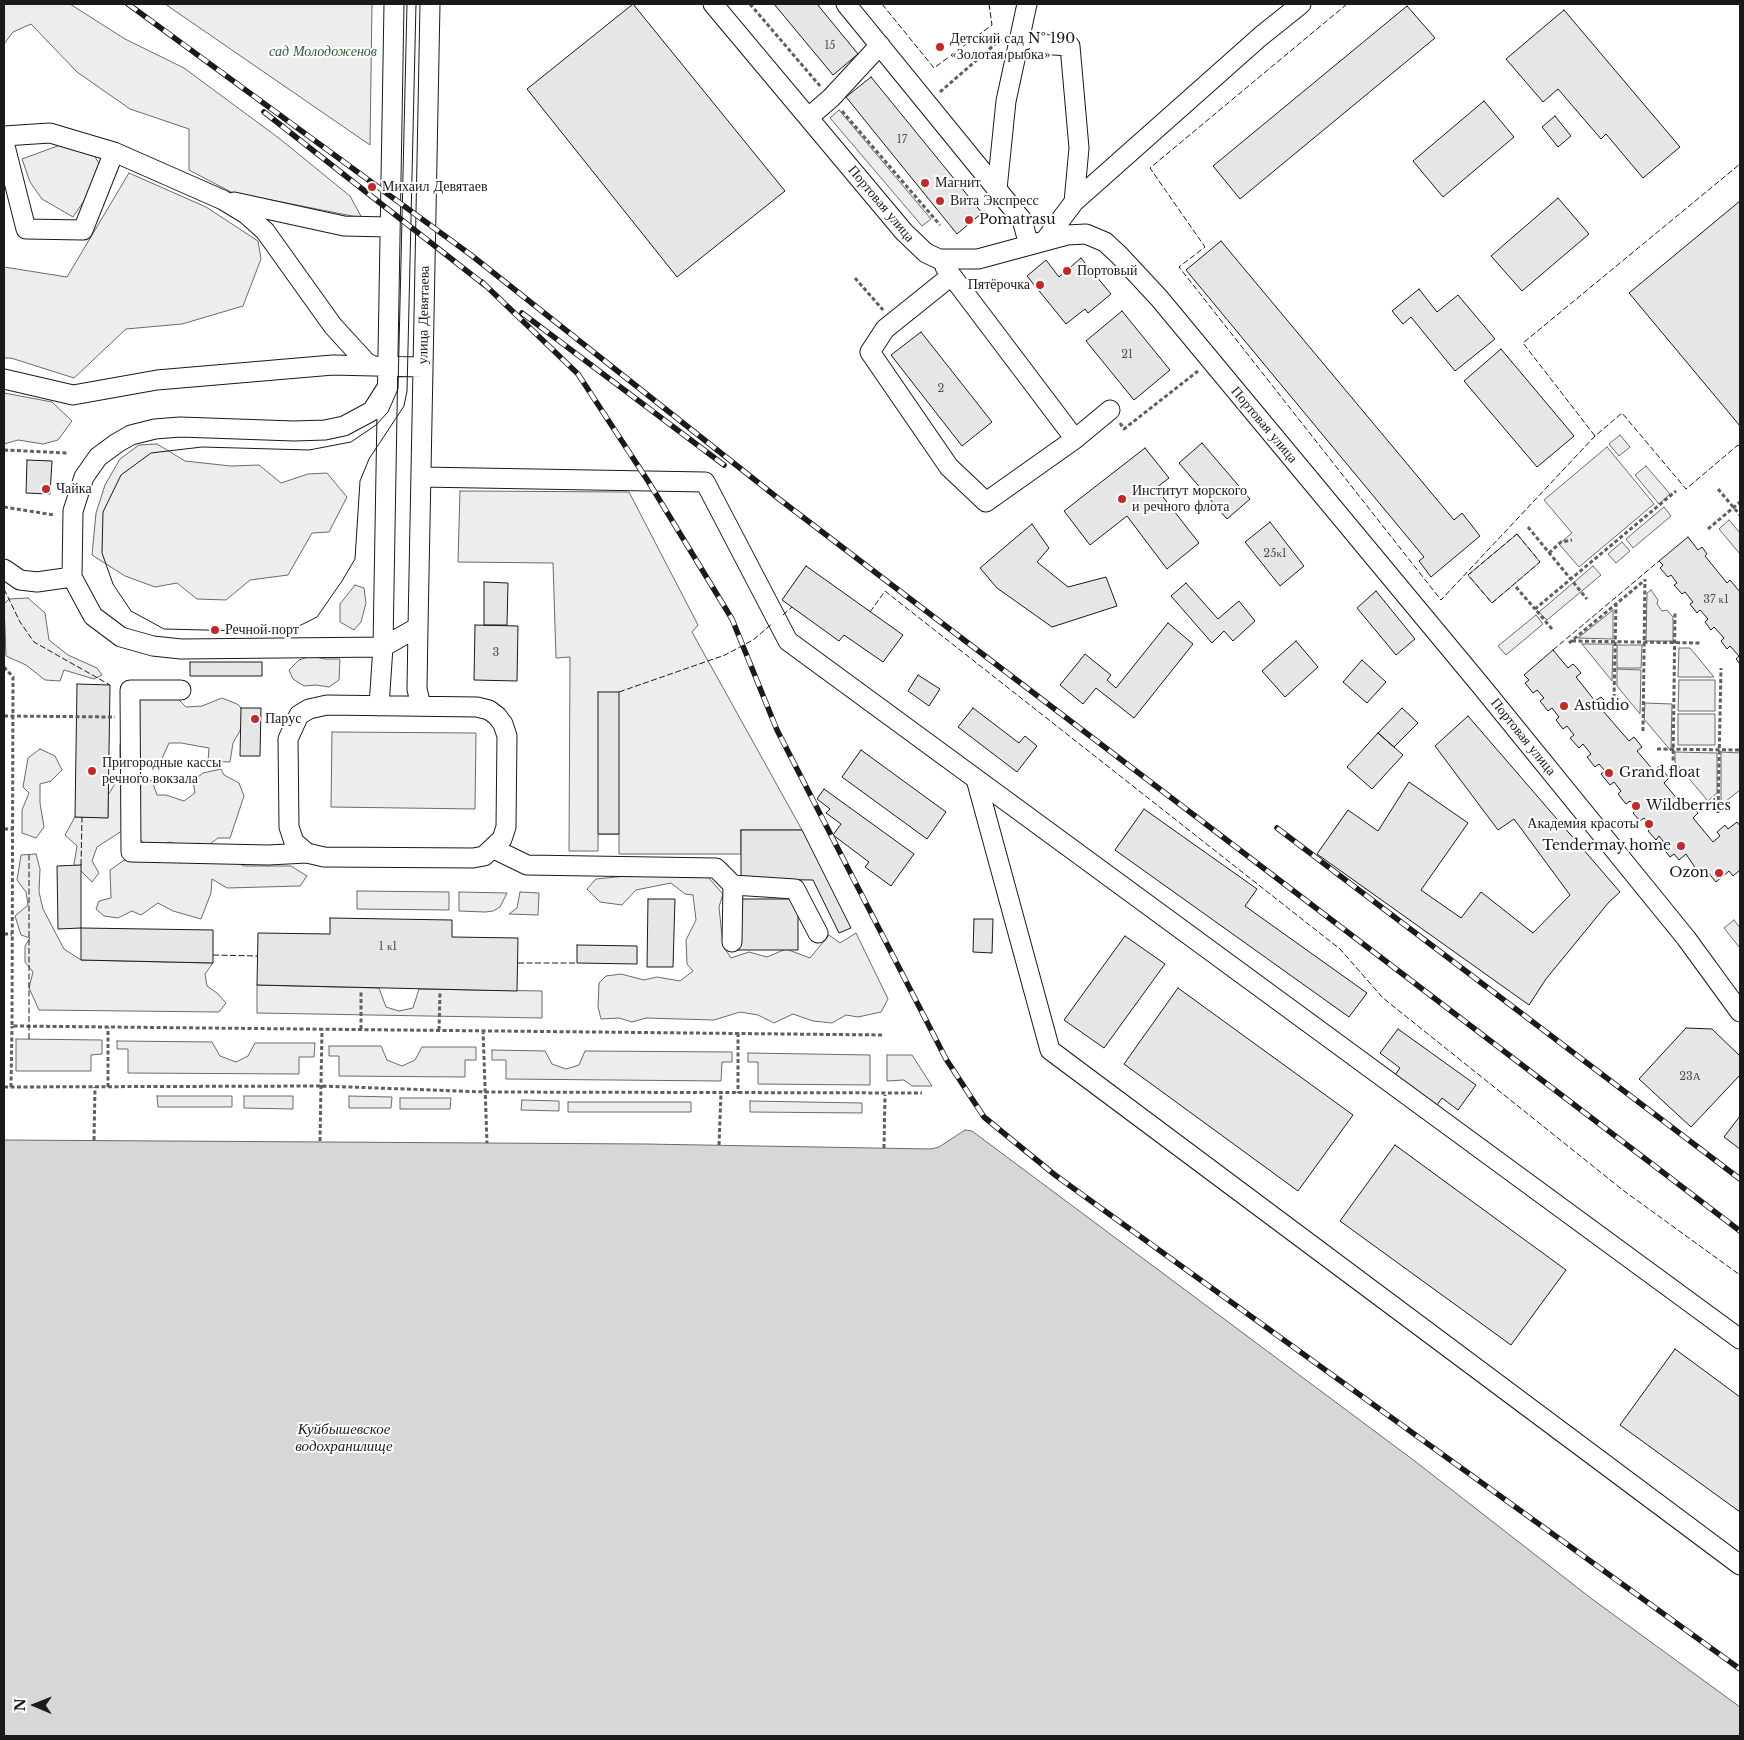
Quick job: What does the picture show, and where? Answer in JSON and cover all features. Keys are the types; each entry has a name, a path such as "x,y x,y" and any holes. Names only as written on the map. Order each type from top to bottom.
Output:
{"street":[{"path":"379,706 383,647 386,389 380,366 388,227 394,4"},
{"name":"улица Девятаева","path":"421,706 417,689 430,4"},
{"name":"Портовая улица","path":"713,4 915,244 926,253 939,259 978,259 1067,235 1086,234 1105,242 1137,273 1488,694 1686,938 1740,1012"},
{"path":"846,4 1038,242 1074,202 1260,36 1301,4"},
{"path":"997,189 1012,40 1027,4"},
{"path":"1012,40 1070,46 1079,148 1074,202"},
{"path":"808,117 831,98 880,45"},
{"path":"4,136 50,133 114,152 223,200 246,214 265,231 352,349 380,366"},
{"path":"4,142 26,229 83,230 114,152"},
{"path":"223,200 344,226 388,227"},
{"path":"939,259 1076,439"},
{"path":"951,276 885,329 870,352 949,467 986,502 1076,439 1110,410"},
{"path":"4,379 74,395 157,380 333,365 423,368"},
{"path":"386,389 372,411 359,420 334,428 294,431 180,427 155,429 132,435 117,443 98,457 84,477 73,511 72,577 93,616 121,637 153,646 181,649 383,647 418,627"},
{"path":"421,477 705,482 788,641 1740,1339"},
{"path":"4,569 20,580 28,581 72,577"},
{"path":"182,690 130,690 131,852 268,855 307,853 324,857 473,858 484,856 494,849 502,839 506,827 507,736 503,724 489,710 477,707 327,706 309,710 299,716 292,726 288,739 288,827 294,842 307,853"},
{"path":"976,779 1050,1050 1740,1565"},
{"path":"494,849 527,865 716,868 733,886 795,889 818,933"},
{"path":"732,942 733,886"}],"path":[{"path":"750,4 940,225"},
{"path":"926,104 1012,40"},
{"path":"854,278 894,321"},
{"path":"1110,410 1124,429 1198,371"},
{"path":"4,450 67,453"},
{"path":"1718,489 1740,515"},
{"path":"1535,609 1676,491"},
{"path":"1708,529 1740,502"},
{"path":"4,507 54,515"},
{"path":"1528,527 1587,598"},
{"path":"1549,552 1562,542 1572,540"},
{"path":"1642,732 1644,642 1646,579 1570,642 1615,642 1644,642 1675,642 1700,643"},
{"path":"1516,587 1552,629"},
{"path":"1614,698 1616,604"},
{"path":"1673,768 1675,613"},
{"path":"4,667 13,677 11,1087"},
{"path":"1718,813 1721,668"},
{"path":"4,716 130,717"},
{"path":"1657,749 1740,750"},
{"path":"4,829 13,829"},
{"path":"4,934 12,934"},
{"path":"361,991 361,1029"},
{"path":"439,1030 440,992"},
{"path":"12,1026 884,1035"},
{"path":"108,1027 108,1087"},
{"path":"320,1142 322,1029"},
{"path":"483,1030 487,1143"},
{"path":"738,1033 738,1093"},
{"path":"4,1087 322,1086 486,1092 922,1094"},
{"path":"94,1140 95,1087"},
{"path":"720,1145 721,1093"},
{"path":"884,1148 885,1095"}],"shaded area":[{"path":"4,4 70,4 125,39 184,68 280,139 350,196 362,218 231,192 189,170 189,129 130,109 77,72 31,24 13,32 4,44"},
{"name":"сад Молодоженов","path":"165,4 372,4 370,145"},
{"path":"839,110 931,219 922,226 830,118"},
{"path":"63,144 91,150 101,167 90,192 73,217 42,199 30,182 22,159"},
{"path":"129,173 206,207 258,241 261,259 243,306 182,324 126,329 74,378 11,358 4,358 4,267 67,277"},
{"path":"4,393 52,402 72,421 58,440 43,444 18,440 4,444"},
{"path":"1620,435 1630,447 1619,456 1609,444"},
{"path":"157,444 185,461 231,466 259,465 281,483 308,474 327,473 347,497 329,532 312,533 288,575 250,580 226,600 197,599 177,583 155,587 125,576 92,555 96,513 105,485 120,459 139,445"},
{"path":"1607,447 1654,504 1579,567 1559,544 1572,533 1544,500"},
{"path":"1646,466 1670,494 1659,504 1635,475"},
{"path":"460,491 629,492 698,625 692,632 802,830 741,830 741,854 619,854 619,834 598,834 598,851 569,851 570,657 556,658 553,563 458,562"},
{"path":"1664,507 1671,516 1633,548 1626,539"},
{"path":"1729,520 1740,533 1740,554 1719,529"},
{"path":"1517,534 1540,562 1492,603 1468,575"},
{"path":"1622,542 1630,551 1616,563 1608,554"},
{"path":"1593,566 1601,575 1547,620 1539,612"},
{"path":"355,585 364,588 366,603 361,622 354,630 340,622 340,604"},
{"path":"1651,590 1658,600 1657,604 1662,611 1667,610 1673,617 1673,641 1646,641 1647,593"},
{"path":"28,598 45,613 49,640 68,655 97,668 102,675 94,679 64,670 60,681 45,680 26,665 6,656 4,604 9,599"},
{"path":"1613,610 1613,639 1578,638"},
{"path":"1536,615 1543,624 1506,655 1498,646"},
{"path":"1582,644 1613,644 1612,681"},
{"path":"1617,645 1642,645 1641,668 1617,668"},
{"path":"1679,648 1690,648 1714,677 1678,677"},
{"path":"311,656 325,659 340,659 339,680 329,687 304,686 293,679 289,670 299,660"},
{"path":"1617,669 1641,670 1640,714 1617,686"},
{"path":"1679,680 1715,680 1715,711 1678,711"},
{"path":"142,697 176,697 186,707 202,706 222,698 237,704 249,715 233,743 230,762 208,761 209,748 181,743 169,743 160,763 151,762 137,765 120,759 120,744 128,729 130,711"},
{"path":"1645,703 1672,704 1671,751 1644,719"},
{"path":"1678,714 1715,714 1715,745 1678,745"},
{"path":"332,732 476,733 475,809 331,807"},
{"path":"40,749 55,756 62,770 51,781 40,784 40,803 44,827 36,838 22,833 22,810 29,793 23,787 28,758"},
{"path":"1675,752 1717,753 1717,793 1708,801 1675,762"},
{"path":"1721,752 1740,753 1740,790 1721,805"},
{"path":"124,769 152,781 157,795 166,795 184,801 195,793 193,781 203,773 221,769 224,775 239,783 244,796 230,838 218,838 207,846 197,843 190,849 170,842 154,847 145,844 128,827 97,847 92,861 99,873 92,882 74,864 77,846 65,835 75,817 108,817 108,795"},
{"path":"36,854 40,869 39,892 43,909 64,949 81,960 213,963 205,974 207,986 226,1003 219,1012 39,1010 29,988 33,972 25,962 25,946 30,938 21,935 15,916 28,905 26,892 17,880 21,855"},
{"path":"220,854 244,866 291,866 307,876 300,886 227,888 212,879 211,893 201,919 173,911 158,903 141,915 132,911 118,918 104,916 96,909 99,901 111,898 110,870 123,861 144,855 181,863 193,856 207,864"},
{"path":"626,876 707,876 723,894 719,907 723,946 731,958 749,952 767,957 786,949 810,958 829,935 840,943 856,933 888,999 881,1012 858,1017 846,1015 832,1023 813,1021 793,1014 774,1023 758,1015 740,1012 714,1020 646,1018 632,1022 619,1018 601,1019 598,1007 599,983 606,976 621,974 644,980 657,977 680,981 693,971 687,964 686,940 696,920 693,895 685,894 671,883 636,890 622,905 600,902 587,889 596,879"},
{"path":"357,891 449,892 449,910 357,909"},
{"path":"459,892 507,893 500,907 493,911 485,912 459,911"},
{"path":"520,892 539,893 538,915 509,914 517,908"},
{"path":"1734,920 1740,928 1740,948 1724,928"},
{"path":"257,985 379,988 386,1007 399,1011 413,1008 419,989 542,991 542,1018 257,1013"},
{"path":"16,1039 102,1040 102,1054 91,1055 91,1071 16,1071"},
{"path":"117,1041 212,1042 220,1056 236,1062 248,1056 255,1043 315,1043 314,1057 299,1057 299,1074 128,1073 128,1049 117,1049"},
{"path":"329,1046 381,1046 387,1060 402,1066 415,1060 422,1047 476,1047 476,1060 465,1060 465,1077 339,1076 339,1056 329,1056"},
{"path":"492,1050 545,1051 552,1064 566,1069 579,1065 585,1051 732,1052 732,1062 722,1062 721,1081 506,1079 506,1060 492,1060"},
{"path":"748,1053 870,1055 870,1085 758,1084 758,1062 748,1062"},
{"path":"887,1055 912,1055 932,1086 912,1086 904,1080 887,1081"},
{"path":"157,1096 232,1096 232,1107 158,1107"},
{"path":"244,1096 293,1096 293,1109 244,1108"},
{"path":"349,1096 392,1097 391,1108 349,1108"},
{"path":"400,1098 451,1098 450,1109 400,1109"},
{"path":"522,1100 559,1101 559,1111 521,1110"},
{"path":"750,1101 862,1103 862,1113 750,1112"},
{"path":"568,1102 691,1102 691,1112 568,1112"}],"water":[{"name":"Куйбышевское водохранилище","path":"965,1130 972,1131 1416,1462 1592,1599 1740,1707 1740,1736 4,1736 4,1140 645,1144 931,1149 939,1147"}],"building":[{"path":"633,4 785,191 677,277 527,89"},
{"path":"774,4 817,4 858,54 833,75"},
{"path":"1407,6 1435,38 1240,199 1213,166"},
{"path":"1564,10 1680,147 1643,178 1606,134 1601,139 1558,89 1543,102 1506,59"},
{"path":"871,77 982,213 957,234 846,97"},
{"path":"1484,101 1514,137 1443,197 1413,161"},
{"path":"1555,116 1571,136 1558,147 1542,127"},
{"path":"1558,198 1589,234 1522,291 1491,256"},
{"path":"1740,201 1740,426 1629,293"},
{"path":"1221,241 1454,520 1462,513 1480,536 1431,577 1419,561 1424,557 1186,270"},
{"path":"1081,258 1111,294 1088,313 1085,309 1066,324 1027,276 1046,260 1059,277"},
{"path":"1419,289 1437,312 1458,295 1495,339 1455,371 1411,317 1403,324 1392,311"},
{"path":"1122,311 1170,370 1134,400 1086,341"},
{"path":"921,332 992,422 962,446 891,355"},
{"path":"1501,349 1574,436 1537,467 1464,381"},
{"path":"1202,443 1250,499 1227,519 1179,463"},
{"name":"Институт морского и речного флота","path":"1145,448 1169,478 1156,488 1199,543 1167,569 1127,516 1090,545 1064,511"},
{"path":"27,460 52,461 50,494 26,493"},
{"path":"1270,522 1304,566 1280,586 1245,542"},
{"path":"1032,524 1049,548 1037,562 1068,587 1106,577 1117,606 1052,627 997,588 980,568"},
{"path":"1688,537 1698,550 1702,547 1707,554 1705,556 1727,583 1730,580 1740,592 1740,664 1736,659 1739,656 1730,646 1727,649 1721,641 1724,638 1714,627 1711,630 1705,622 1708,619 1700,610 1697,613 1690,604 1693,602 1685,592 1682,594 1674,585 1677,583 1671,575 1668,577 1660,568 1663,565 1659,561"},
{"path":"806,566 903,635 883,662 844,635 839,641 782,600"},
{"path":"484,582 508,583 507,625 484,625"},
{"path":"1186,583 1218,619 1239,601 1255,621 1233,641 1224,631 1212,643 1171,596"},
{"path":"1376,591 1415,639 1396,655 1357,608"},
{"path":"1168,623 1193,644 1134,718 1096,688 1083,704 1060,685 1085,654 1111,675 1107,680 1116,688"},
{"path":"475,625 518,626 517,681 474,680"},
{"path":"1296,641 1318,667 1285,697 1262,671"},
{"path":"1553,650 1568,668 1573,664 1577,668 1581,673 1576,677 1595,701 1601,697 1605,701 1609,706 1603,711 1629,741 1634,737 1642,747 1637,751 1654,771 1659,766 1669,778 1664,783 1684,807 1690,803 1698,813 1693,818 1713,842 1720,836 1717,832 1725,825 1728,829 1737,822 1740,826 1740,870 1733,876 1729,871 1716,882 1706,870 1700,875 1686,854 1679,860 1674,854 1670,857 1663,848 1666,845 1659,836 1656,840 1648,831 1652,828 1644,818 1640,821 1633,813 1637,809 1630,801 1626,804 1618,794 1621,791 1614,782 1610,785 1601,774 1605,771 1599,764 1595,767 1587,757 1591,754 1583,744 1579,748 1570,738 1574,735 1567,726 1563,729 1556,720 1559,717 1552,708 1548,711 1540,701 1544,698 1537,690 1533,693 1525,683 1529,680 1524,675"},
{"path":"1362,660 1386,682 1367,703 1343,682"},
{"path":"190,662 262,662 262,676 190,676"},
{"path":"918,675 940,689 929,706 908,691"},
{"name":"Пригородные кассы речного вокзала","path":"77,684 110,685 108,818 75,817"},
{"path":"598,692 619,692 619,834 598,834"},
{"path":"241,708 261,708 260,756 240,756"},
{"path":"973,708 1019,743 1025,736 1037,746 1017,772 958,727"},
{"path":"1402,708 1418,723 1394,747 1378,733"},
{"path":"1468,716 1620,892 1609,902 1546,979 1529,1005 1317,854 1348,810 1378,831 1409,782 1468,823 1421,890 1461,918 1481,892 1533,933 1570,895 1514,819 1498,830 1435,746"},
{"path":"1378,733 1403,755 1372,789 1347,767"},
{"path":"861,750 946,812 927,839 842,777"},
{"path":"824,789 914,854 891,886 865,867 869,862 833,835 841,824 826,813 830,809 817,799"},
{"path":"1144,809 1257,889 1245,906 1367,993 1349,1017 1115,850"},
{"path":"741,830 802,830 851,928 839,933 813,880 741,879"},
{"path":"81,865 81,928 58,929 57,866"},
{"path":"648,899 675,899 673,967 647,967"},
{"path":"734,899 798,899 798,950 734,950"},
{"path":"330,918 452,920 452,937 518,938 517,991 257,985 258,933 330,934"},
{"path":"974,919 993,919 992,953 973,952"},
{"path":"81,928 213,930 213,963 81,960"},
{"path":"1125,936 1165,964 1104,1048 1064,1020"},
{"path":"577,945 637,946 637,964 577,963"},
{"path":"1178,988 1353,1115 1298,1191 1124,1064"},
{"path":"1686,1028 1712,1029 1740,1056 1740,1075 1691,1127 1639,1079"},
{"path":"1398,1029 1476,1085 1458,1110 1442,1098 1437,1105 1395,1075 1400,1068 1380,1053"},
{"path":"1740,1116 1740,1149 1724,1137"},
{"path":"1395,1145 1566,1270 1511,1345 1340,1221"},
{"path":"1675,1349 1740,1397 1740,1512 1620,1425"}],"tram line":[{"path":"407,4 398,389 388,412 376,425 351,442 309,450 202,447 151,453 121,475 103,512 102,553 113,584 131,611 164,629 287,632 317,617 355,559 360,481 369,459 404,406 407,391 416,4"}],"railway":[{"path":"128,4 471,255 779,499 1740,1231"},
{"path":"264,112 486,286"},
{"path":"482,282 578,374 648,481 732,619 777,730 946,1059 984,1117 1055,1175 1740,1669"},
{"path":"522,313 724,465"},
{"path":"1277,828 1740,1179"}],"fence":[{"path":"882,4 934,68 992,25 989,4"},
{"path":"1347,4 1150,168 1205,247 1179,267 1441,600 1595,436 1622,413 1686,489 1738,445 1740,448"},
{"path":"1595,436 1523,343 1740,164"},
{"path":"1517,534 1540,562 1492,603 1468,575 1517,534"},
{"path":"1553,650 1659,561"},
{"path":"4,589 20,622 34,642 110,685"},
{"path":"870,612 885,591 1340,949 1383,998 1624,1191 1740,1275"},
{"path":"783,615 792,607"},
{"path":"619,692 725,655 753,640 773,623"},
{"path":"81,865 82,817"},
{"path":"29,855 29,1039"},
{"path":"213,955 258,956"},
{"path":"518,963 577,963"}],"place":[{"name":"Детский сад № 190 «Золотая рыбка»","path":"940,47"},
{"name":"Магнит","path":"925,183"},
{"name":"Михаил Девятаев","path":"372,187"},
{"name":"Вита Экспресс","path":"940,201"},
{"name":"Pomatrasu","path":"969,220"},
{"name":"Портовый","path":"1067,271"},
{"name":"Пятёрочка","path":"1040,285"},
{"name":"Чайка","path":"46,489"},
{"name":"Институт морского и речного флота","path":"1122,499"},
{"name":"Речной порт","path":"215,630"},
{"name":"Astudio","path":"1564,706"},
{"name":"Парус","path":"255,719"},
{"name":"Пригородные кассы речного вокзала","path":"92,771"},
{"name":"Grand float","path":"1609,773"},
{"name":"Wildberries","path":"1636,806"},
{"name":"Академия красоты","path":"1649,824"},
{"name":"Tendermay home","path":"1681,846"},
{"name":"Ozon","path":"1719,873"}]}
